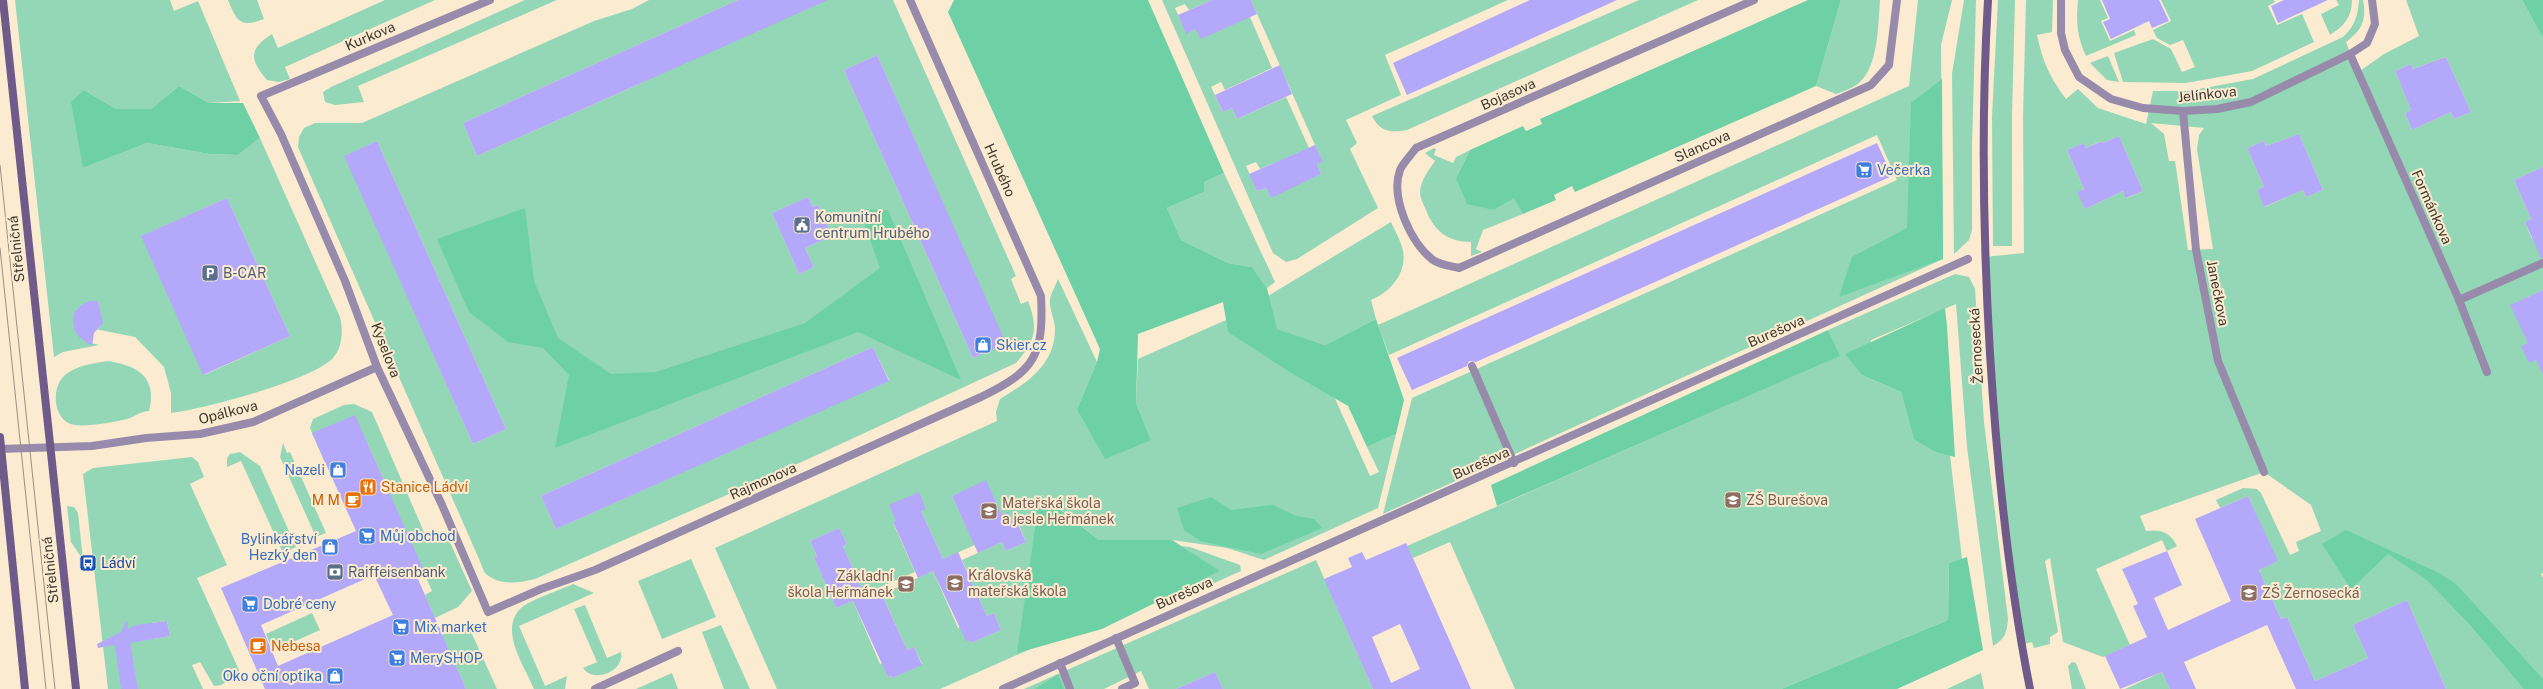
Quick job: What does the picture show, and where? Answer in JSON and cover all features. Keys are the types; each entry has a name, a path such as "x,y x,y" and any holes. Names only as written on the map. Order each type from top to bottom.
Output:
{"main road":[{"name":"Střelničná","path":"3,0 76,689"},
{"name":"Žernosecká","path":"1988,0 1983,74 1984,265 1993,410 2005,541 2030,689"},
{"path":"0,437 25,689"}],"street":[{"name":"Kurkova","path":"261,96 490,0"},
{"name":"Hrubého","path":"910,0 1041,296 1043,329 1036,355"},
{"name":"Bojasova","path":"1459,268 1435,261 1419,248 1398,203 1396,188 1400,169 1416,148 1754,0"},
{"name":"Slancova","path":"1459,268 1871,85 1889,65 1896,0"},
{"name":"Jelínkova","path":"2061,0 2061,33 2065,50 2079,77 2111,99 2143,108 2183,111 2217,108 2251,102 2350,54 2367,42 2375,24 2372,0"},
{"name":"Formánkova","path":"2350,54 2459,300 2487,372"},
{"name":"Kyselova","path":"261,96 281,134 339,267 377,368 403,418 472,570 488,612"},
{"name":"Janečkova","path":"2183,111 2196,250 2218,362 2264,472"},
{"name":"Burešova","path":"1003,689 1016,686 1060,663 1514,463 1968,259"},
{"path":"2459,300 2543,263"},
{"name":"Rajmonova","path":"488,612 541,589 595,570 981,398 997,390 1030,364 1036,355"},
{"path":"1472,366 1514,463"},
{"name":"Opálkova","path":"50,448 77,447 146,438 200,434 253,422 377,368"},
{"path":"1,449 50,448"},
{"path":"1116,638 1135,683 1122,689"},
{"path":"596,689 678,651"},
{"path":"1060,663 1070,689"}],"green space":[{"path":"15,0 170,0 174,11 198,1 240,101 209,103 179,86 151,109 116,109 84,90 83,168 147,143 209,154 238,155 260,138 340,317 342,333 339,349 333,358 322,367 282,384 231,400 171,413 171,393 164,367 135,337 95,329 99,328 102,322 98,301 81,305 75,313 87,342 99,345 63,352 54,357","holes":["227,198 290,336 204,375 142,236"]},
{"path":"228,0 257,0 264,19 250,23 240,21 234,14"},
{"path":"385,0 435,0 285,67 290,79 279,82 267,80 257,66 254,55 255,50 264,39 272,34 278,48"},
{"path":"525,0 557,0 358,86 364,102 335,105 325,102 323,92 331,87"},
{"path":"649,0 738,0 463,123 477,156 637,85 810,0 893,0 1016,276 1011,279 1021,304 1028,301 1033,320 1033,335 1027,348 1016,363 793,466 535,579 523,582 503,582 491,578 483,569 298,147 299,137 304,128 315,123 362,123 594,21 632,9","holes":["877,55 1005,343 973,358 844,70","377,141 506,429 473,444 345,156","808,197 813,207 818,205 832,236 805,248 814,267 799,274 772,213","873,347 889,380 556,529 541,496"]},
{"path":"954,0 1148,0 1224,173 1204,182 1204,192 1167,208 1181,240 1228,263 1252,267 1267,288 1277,329 1325,345 1376,319 1404,400 1396,434 1367,447 1348,406 1293,374 1228,332 1223,302 1138,334 1136,403 1151,440 1105,459 1077,409 1097,362 1100,349 948,12"},
{"path":"1162,0 1212,0 1189,10 1185,4 1175,8 1186,33 1195,29 1250,17 1272,68 1225,90 1221,82 1211,87 1223,112 1232,108 1237,119 1286,97 1309,148 1260,169 1256,162 1246,166 1257,191 1266,188 1271,197 1321,174 1317,164 1322,161 1251,0 1508,0 1385,55 1401,95 1346,120 1357,143 1350,149 1378,208 1297,259 1286,262 1273,253"},
{"path":"1639,0 1698,0 1407,130 1386,130 1378,125 1372,116"},
{"path":"1808,0 1841,0 1816,86 1575,192 1572,186 1554,195 1556,200 1523,214 1514,198 1494,210 1467,204 1456,178 1470,150 1523,126 1526,131 1542,124 1540,119"},
{"path":"1841,0 1880,0 1876,48 1868,71 1862,81 1847,90 1836,94 1816,86"},
{"path":"1918,0 1952,0 1941,45 1943,259 1383,514 1412,398 1897,180 1877,135 1389,355 1378,325 1909,86"},
{"path":"1964,0 1976,0 1972,145 1972,230 1969,240 1954,254 1952,74"},
{"path":"1998,0 2015,0 2012,115 2012,246 1993,246 1992,117"},
{"path":"2026,0 2053,0 2052,32 2037,35 2047,68 2066,99 2078,89 2098,108 2146,124 2153,91 2188,91 2253,79 2343,37 2355,20 2359,0 2363,0 2364,19 2356,33 2346,42 2357,73 2384,54 2419,36 2406,0 2522,0 2543,38 2543,167 2514,180 2531,219 2525,222 2532,239 2543,234 2543,290 2511,305 2543,356 2543,573 2541,574 2543,578 2543,689 2446,689 2407,600 2353,625 2368,658 2315,681 2287,617 2281,619 2259,570 2277,561 2248,496 2220,508 2216,500 2243,488 2257,489 2261,493 2290,555 2299,551 2296,542 2321,531 2311,505 2264,472 2140,516 2146,531 2164,532 2171,537 2177,546 2167,551 2162,540 2096,569 2130,645 2103,657 2063,642 2050,558 2045,561 2058,632 2050,637 2050,644 2034,648 2032,642 2021,645 2005,541 1984,257 2024,253 2023,118","holes":["2446,57 2471,112 2454,119 2451,112 2412,130 2405,113 2411,110 2395,71 2411,64 2413,69","2151,123 2204,128 2199,135 2197,149 2213,249 2188,250 2175,161 2169,161 2164,134","2299,134 2323,190 2306,197 2303,190 2265,207 2257,190 2264,187 2247,148 2264,141 2266,146","2119,136 2143,191 2127,198 2123,191 2085,209 2078,192 2084,189 2067,150 2084,143 2086,148 2101,141 2103,143"]},
{"path":"2078,0 2100,0 2108,18 2101,21 2110,41 2134,30 2136,35 2086,56 2078,29"},
{"path":"2161,0 2274,0 2275,2 2268,6 2277,25 2302,14 2314,42 2252,71 2186,83 2123,82 2114,53 2153,39 2171,49 2182,72 2195,67 2183,40 2170,45 2157,38 2153,30 2171,21"},
{"path":"2336,0 2352,0 2352,6 2349,16 2343,24 2330,35 2321,14 2339,5"},
{"path":"2522,0 2543,0 2543,38"},
{"path":"2108,56 2119,82 2107,80 2090,63"},
{"path":"1942,79 1943,259 1839,297 1852,257 1907,228 1911,103"},
{"path":"179,86 209,103 243,103 260,138 238,155 209,154 147,143 83,168 71,102 84,90 116,109 151,109"},
{"path":"1434,148 1436,149 1434,155 1453,163 1456,157 1470,150 1456,178 1494,210 1514,197 1523,214 1483,230 1476,249 1482,252 1471,256 1471,242 1455,240 1443,234 1433,224 1429,217 1421,199 1420,192 1423,180 1435,161 1425,153"},
{"path":"1224,173 1275,282 1267,288 1252,267 1228,263 1181,240 1167,208 1204,192 1203,182"},
{"path":"525,208 534,281 558,338 611,374 656,372 805,323 880,268 859,209 888,210 961,380 858,332 555,448 569,375 543,348 508,342 469,312 437,239"},
{"path":"1391,222 1402,247 1404,259 1400,275 1396,281 1385,292 1371,300 1376,319 1325,345 1276,329 1268,296"},
{"name":"ZŠ Burešova","path":"1955,274 1969,277 1975,289 1984,422 2008,619 2005,635 1993,646 1967,447 1956,304 1871,340 1862,375 1901,392 1914,440 1935,452 1950,455 1962,559 1949,563 1948,620 1781,689 1515,689 1450,542 1413,558 1407,546 1839,356 1828,330"},
{"path":"1058,279 1097,362 1077,409 1151,440 1136,403 1138,359 1226,320 1229,332 1332,392 1370,476 1379,472 1367,447 1396,434 1378,508 1264,560 1227,548 1172,540 1099,540 1041,494 1096,620 940,689 777,689 715,548 997,421 996,412 1000,399 1030,379 1045,362 1051,351 1055,327 1050,306 1050,299","holes":["986,481 1006,524 1017,520 1026,542 1006,551 1002,542 962,560 987,616 994,613 1001,630 971,643 963,626 958,628 933,571 882,594 907,650 914,647 922,664 892,678 891,676 888,677 883,665 885,662 880,664 853,601 836,608 814,558 817,556 810,541 839,528 847,544 843,546 864,594 915,572 893,523 896,521 921,511 943,559 975,545 952,496"]},
{"path":"1945,308 1955,457 1935,452 1914,440 1901,392 1862,375 1845,354"},
{"path":"1828,330 1840,356 1497,506 1491,485"},
{"path":"107,361 127,366 143,375 148,381 150,389 151,399 149,411 127,419 101,424 75,425 68,423 62,418 56,405 57,389 60,382 64,376 74,369"},
{"path":"354,404 372,412 427,539 448,538 472,591 458,607 435,618 425,595 432,591 368,444 325,463 310,428 313,419 344,405"},
{"path":"283,443 287,453 290,452 326,533 316,537 280,457"},
{"path":"240,452 260,466 296,547 283,553 241,461 227,467 227,458 230,454"},
{"path":"192,457 198,462 204,477 190,484 227,565 197,578 239,670 238,675 221,685 214,686 200,662 192,665 203,689 108,689 83,474 93,468","holes":["167,621 170,636 153,639 151,623"]},
{"path":"1040,494 1099,540 1172,540 1220,571 1102,629 1017,653"},
{"path":"1211,497 1231,510 1273,505 1296,516 1314,519 1322,528 1261,554 1200,541 1184,530 1177,508"},
{"path":"67,506 74,507 78,513 83,560 71,542"},
{"path":"2346,530 2439,573 2456,584 2543,679 2543,689 2524,689 2471,626 2427,580 2388,554 2351,589 2322,544"},
{"path":"1181,546 1190,547 1240,565 1241,571 1165,605 1162,599 1219,571"},
{"path":"1967,557 1983,650 1897,689 1781,689 1948,620 1949,563"},
{"path":"691,559 716,617 662,639 638,581"},
{"path":"1316,560 1373,689 1223,689 1215,672 1176,689 1149,689 1141,671 1104,689 1024,689"},
{"path":"573,584 594,593 519,626 545,686 567,676 565,689 534,689 516,649 512,628 514,618 520,609 530,602"},
{"path":"585,605 607,658 621,652 621,659 614,670 601,675 588,673 583,668 597,662 574,609"},
{"path":"312,613 320,630 273,651 266,634"},
{"path":"467,623 497,689 466,689 442,635"},
{"path":"721,625 750,689 724,689 702,632"},
{"path":"2072,662 2076,663 2086,689 2072,689 2068,666"},
{"path":"2162,672 2170,689 2125,689"},
{"path":"672,673 678,689 636,689"},
{"path":"1981,673 1984,689 1947,689"},
{"path":"1058,674 1064,689 1035,689"}],"building":[{"path":"738,0 828,0 477,156 463,123"},
{"path":"1212,0 1251,0 1257,14 1201,39 1195,29 1186,34 1178,15"},
{"path":"1530,0 1617,0 1407,95 1393,63"},
{"path":"2102,0 2159,0 2169,21 2152,28 2149,21 2111,39 2103,22 2110,19"},
{"path":"2284,0 2328,0 2278,23 2271,6"},
{"path":"877,55 1006,343 973,358 844,70"},
{"path":"2446,57 2471,112 2454,119 2451,112 2412,130 2405,113 2411,110 2395,71 2411,64 2413,69"},
{"path":"1280,65 1292,94 1237,119 1232,108 1223,112 1215,95"},
{"path":"2299,134 2323,190 2306,197 2303,190 2264,207 2257,190 2264,187 2247,148 2264,141 2266,146"},
{"path":"2119,136 2143,191 2126,198 2123,191 2085,209 2077,192 2084,189 2067,150 2084,143 2086,148"},
{"path":"377,141 506,429 473,444 344,156"},
{"path":"1877,143 1892,176 1476,362 1469,361 1467,366 1412,390 1397,358"},
{"path":"1315,145 1323,162 1317,164 1321,174 1271,198 1266,188 1257,191 1249,174"},
{"path":"2543,167 2543,258 2541,258 2525,222 2531,219 2514,180"},
{"name":"Komunitní centrum Hrubého","path":"808,197 813,207 818,205 832,236 805,248 814,267 799,274 772,213"},
{"name":"B-CAR","path":"227,198 290,336 203,375 141,236"},
{"path":"2543,290 2543,374 2536,360 2529,363 2521,346 2528,343 2510,305"},
{"path":"90,301 98,301 103,323 94,333 92,346 79,337 74,329 73,320 74,313 81,305"},
{"path":"873,347 889,381 556,529 541,496"},
{"path":"355,415 426,575 418,579 466,689 265,689 221,588 356,531 312,433","holes":["374,575 393,615 278,666 261,625"]},
{"path":"986,480 1002,515 1008,512 1012,522 1016,520 1026,542 1006,551 1002,542 978,553 952,496"},
{"path":"919,492 926,509 921,511 943,559 958,552 987,616 994,613 1001,630 971,643 969,640 966,641 933,571 918,578 893,522 896,521 889,505"},
{"name":"ZŠ Žernosecká","path":"2248,496 2278,561 2259,570 2281,619 2287,617 2315,681 2368,658 2353,625 2407,600 2446,689 2296,689 2267,625 2184,662 2196,689 2170,689 2162,672 2120,689 2105,656 2147,637 2133,606 2138,604 2122,569 2167,551 2182,585 2154,598 2168,630 2231,601 2195,519"},
{"path":"839,528 847,544 843,546 864,594 879,588 907,650 914,647 922,665 892,678 891,676 888,677 853,601 836,608 814,558 817,556 810,541"},
{"path":"1406,543 1471,689 1373,689 1324,579 1352,567 1348,558 1362,552 1366,560","holes":["1400,624 1420,669 1391,683 1372,637"]},
{"path":"127,620 128,629 136,625 167,621 170,636 130,643 138,689 121,689 115,645 98,648 97,644 121,632"},
{"path":"1215,672 1223,689 1176,689"}],"tram line":[{"path":"0,165 55,689"},
{"path":"0,248 46,689"}],"place":[{"name":"Večerka","path":"1864,170"},
{"name":"Komunitní centrum Hrubého","path":"802,225"},
{"name":"B-CAR","path":"210,273"},
{"name":"Skier.cz","path":"983,345"},
{"name":"Nazeli","path":"338,470"},
{"name":"Stanice Ládví","path":"368,487"},
{"name":"M M","path":"353,500"},
{"name":"ZŠ Burešova","path":"1733,500"},
{"name":"Mateřská škola a jesle Heřmánek","path":"989,511"},
{"name":"Můj obchod","path":"367,536"},
{"name":"Bylinkářství Hezký den","path":"330,547"},
{"name":"Ládví","path":"88,563"},
{"name":"Raiffeisenbank","path":"335,572"},
{"name":"Královská mateřská škola","path":"955,583"},
{"name":"Základní škola Heřmánek","path":"906,584"},
{"name":"ZŠ Žernosecká","path":"2249,593"},
{"name":"Dobré ceny","path":"250,604"},
{"name":"Mix market","path":"401,627"},
{"name":"Nebesa","path":"258,646"},
{"name":"MerySHOP","path":"397,658"},
{"name":"Oko oční optika","path":"335,676"}]}
